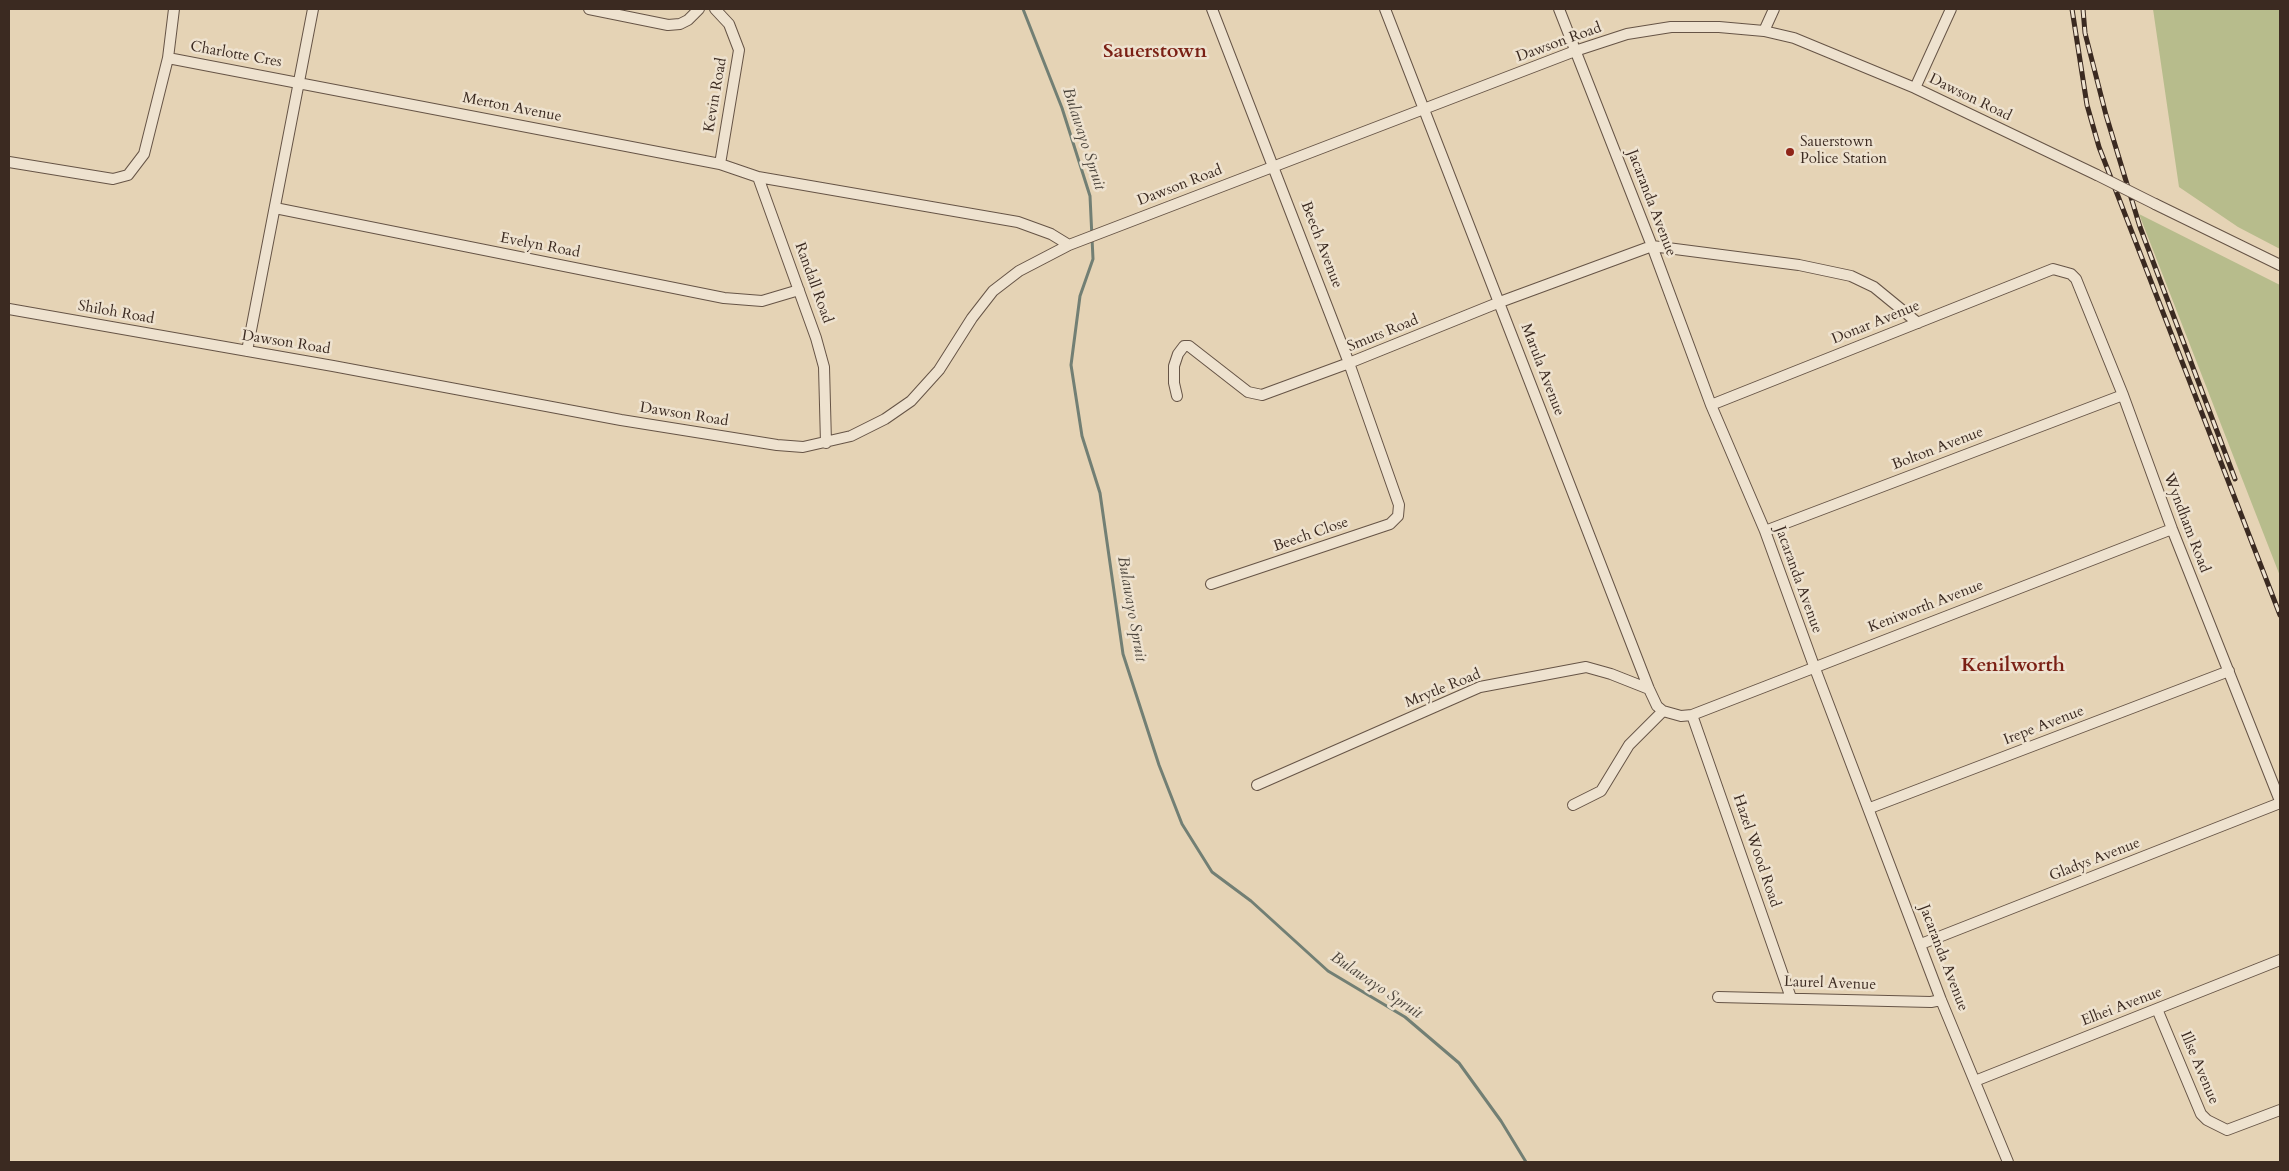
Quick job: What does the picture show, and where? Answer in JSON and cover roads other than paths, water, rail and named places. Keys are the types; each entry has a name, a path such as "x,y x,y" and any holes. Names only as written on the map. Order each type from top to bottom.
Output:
{"street":[{"name":"Charlotte Cres","path":"9,162 113,179 128,175 144,154 168,58 174,9"},
{"path":"247,351 313,9"},
{"path":"589,9 668,25 680,24 688,20 699,9"},
{"name":"Kevin Road","path":"715,9 728,24 739,50 720,164"},
{"name":"Beech Avenue","path":"1212,9 1275,166 1396,495"},
{"name":"Marula Avenue","path":"1386,9 1649,689 1657,706 1663,711"},
{"name":"Jacaranda Avenue","path":"1559,9 1652,246 1711,405 1765,532 1941,1000 2008,1162"},
{"path":"1764,31 1774,9"},
{"path":"1916,88 1951,9"},
{"name":"Dawson Road","path":"219,347 641,423 777,445 803,447 826,443 851,436 877,424 911,401 939,370 972,318 993,291 1019,271 1070,245 1426,110 1575,51 1627,34 1671,27 1719,27 1764,31 1816,46 1916,88 2280,265"},
{"name":"Charlotte Cres","path":"168,58 298,81"},
{"name":"Merton Avenue","path":"298,81 720,164"},
{"path":"720,164 758,177 1018,222 1051,234 1070,245"},
{"name":"Randall Road","path":"758,177 816,338 824,367 826,443"},
{"name":"Evelyn Road","path":"275,208 724,298 762,301 799,290"},
{"path":"1652,246 1799,264 1851,276 1874,287 1918,323"},
{"name":"Smuts Road","path":"1177,396 1174,384 1174,366 1178,354 1186,345 1248,392 1262,395 1349,363 1500,302 1652,246"},
{"name":"Donar Avenue","path":"1711,405 2052,269"},
{"name":"Wyndham Road","path":"2052,269 2066,271 2076,278 2123,395 2172,529 2280,802"},
{"name":"Shiloh Road","path":"9,309 219,347"},
{"name":"Bolton Avenue","path":"1765,532 2123,395"},
{"name":"Beech Close","path":"1211,584 1390,524 1398,516 1399,505 1396,495"},
{"name":"Keniworth Avenue","path":"1692,715 1814,666 2172,529"},
{"name":"Mrytle Road","path":"1257,785 1480,687 1586,668 1612,674 1649,689"},
{"name":"Irepe Avenue","path":"1870,808 2228,671"},
{"path":"1574,805 1601,791 1629,745 1663,711 1676,716 1692,715"},
{"name":"Hazel Wood Road","path":"1692,715 1791,998"},
{"name":"Gladys Avenue","path":"1921,944 2280,802"},
{"name":"Elhei Avenue","path":"1975,1080 2280,960"},
{"name":"Laurel Avenue","path":"1718,997 1931,1002 1941,1000"},
{"name":"Illse Avenue","path":"2157,1009 2201,1114 2206,1120 2227,1130 2280,1110"}],"waterway":[{"name":"Bulawayo Spruit","path":"1023,9 1062,108 1090,196 1093,259 1080,296 1071,365 1082,436 1100,493 1123,654 1159,765 1182,824 1212,872 1251,901 1328,971 1405,1017 1459,1063 1501,1121 1526,1162"}],"railway":[{"path":"2072,9 2087,105 2099,147 2280,615"},
{"path":"2083,9 2085,33 2106,115 2140,227 2235,479"}],"place":[{"name":"Sauerstown Police Station","path":"1790,152"}],"district":[{"name":"Sauerstown","path":"1155,52"},
{"name":"Kenilworth","path":"2013,666"}]}
